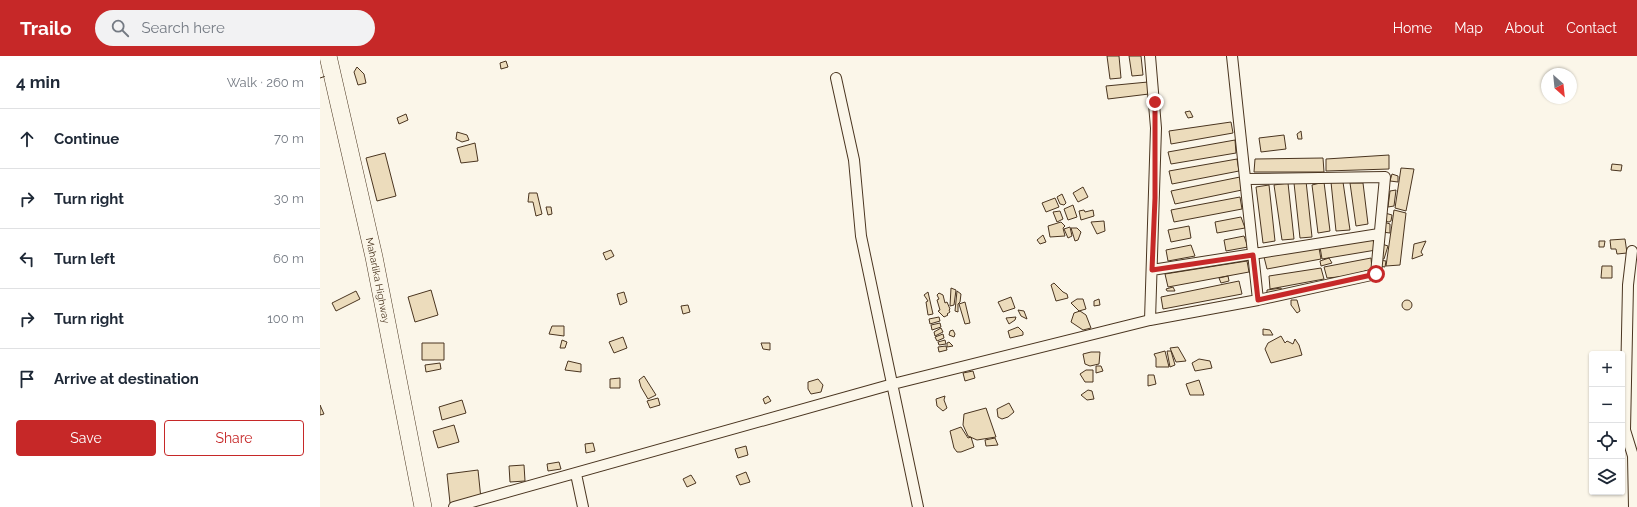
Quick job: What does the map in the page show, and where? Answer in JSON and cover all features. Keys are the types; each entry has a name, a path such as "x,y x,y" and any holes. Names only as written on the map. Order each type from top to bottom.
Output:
{"highway":[{"name":"Maharlika Highway","path":"328,56 374,257 423,507"}],"street":[{"path":"1150,56 1156,128 1150,320"},
{"path":"1232,56 1258,300"},
{"path":"836,78 854,160 861,236 918,507"},
{"path":"454,507 893,384 1150,320 1258,300 1376,274 1385,177 1246,179"},
{"path":"1152,270 1379,234"},
{"path":"1632,251 1628,284 1625,430 1633,456 1634,507"},
{"path":"576,474 583,507"}],"building":[{"path":"1107,56 1119,56 1121,78 1110,79"},
{"path":"1129,56 1141,56 1143,75 1132,76"},
{"path":"506,61 508,67 501,69 500,63"},
{"path":"357,67 364,74 366,83 358,85 354,72"},
{"path":"1148,82 1149,94 1108,99 1106,86"},
{"path":"1190,111 1193,117 1188,118 1185,112"},
{"path":"406,114 408,120 399,124 397,118"},
{"path":"1231,122 1233,133 1171,144 1169,131"},
{"path":"1301,131 1302,139 1298,139 1297,134"},
{"path":"457,132 467,135 469,140 462,142 456,139"},
{"path":"1284,135 1286,149 1261,152 1259,138"},
{"path":"1235,140 1236,153 1171,164 1168,152"},
{"path":"475,143 478,161 461,163 457,148"},
{"path":"385,153 396,196 377,201 366,158"},
{"path":"1389,155 1389,169 1326,171 1326,159"},
{"path":"1323,158 1324,172 1254,172 1255,159"},
{"path":"1237,159 1239,171 1172,184 1169,171"},
{"path":"1612,164 1622,165 1621,171 1611,170"},
{"path":"1401,168 1414,169 1406,211 1395,208"},
{"path":"1392,174 1398,176 1398,182 1390,181"},
{"path":"1240,177 1242,190 1175,204 1171,191"},
{"path":"1306,181 1312,237 1300,238 1294,183"},
{"path":"1324,182 1330,231 1318,233 1312,185"},
{"path":"1331,182 1343,182 1350,230 1336,231"},
{"path":"1288,183 1294,239 1282,240 1274,185"},
{"path":"1350,183 1363,183 1368,224 1356,226"},
{"path":"1269,185 1275,241 1263,243 1256,187"},
{"path":"1083,187 1088,197 1078,202 1073,193"},
{"path":"1396,190 1394,206 1388,207 1390,191"},
{"path":"529,193 537,193 542,214 536,216 533,202 528,202"},
{"path":"1062,194 1066,203 1064,205 1060,204 1057,197"},
{"path":"1240,197 1242,209 1174,222 1171,210"},
{"path":"1055,198 1059,207 1046,212 1042,203"},
{"path":"1073,205 1077,217 1068,220 1064,209"},
{"path":"546,207 551,207 552,214 548,215"},
{"path":"1084,210 1085,212 1093,210 1094,216 1081,220 1079,211"},
{"path":"1394,210 1406,213 1400,265 1386,266"},
{"path":"1060,211 1063,219 1057,222 1053,212"},
{"path":"1385,213 1392,215 1391,221 1384,221"},
{"path":"1241,217 1245,228 1217,233 1215,222"},
{"path":"1104,221 1105,231 1097,234 1091,222"},
{"path":"1061,222 1065,226 1063,228 1065,236 1050,237 1048,226"},
{"path":"1384,222 1390,224 1390,233 1382,232"},
{"path":"1189,226 1191,238 1171,242 1168,230"},
{"path":"1070,227 1072,236 1068,238 1064,229"},
{"path":"1071,228 1077,228 1081,232 1078,240 1075,241"},
{"path":"1043,235 1046,242 1040,244 1037,240"},
{"path":"1244,236 1248,247 1226,251 1224,240"},
{"path":"1374,239 1376,250 1322,259 1320,247"},
{"path":"1625,239 1627,253 1617,254 1616,249 1611,249 1610,240"},
{"path":"1426,241 1421,252 1423,255 1412,259 1414,244"},
{"path":"1599,241 1605,241 1604,247 1599,247"},
{"path":"1382,244 1388,246 1384,259 1380,259"},
{"path":"1191,245 1195,256 1168,261 1166,250"},
{"path":"1319,248 1321,259 1267,269 1264,257"},
{"path":"611,250 614,256 606,260 603,253"},
{"path":"1329,258 1332,263 1321,266 1320,261"},
{"path":"1371,258 1372,269 1348,276 1327,278 1324,267"},
{"path":"1379,260 1386,261 1385,267 1379,266"},
{"path":"1247,261 1249,272 1168,287 1165,274"},
{"path":"1602,266 1612,266 1612,278 1601,278"},
{"path":"1321,268 1324,279 1270,289 1269,276"},
{"path":"1228,276 1229,281 1221,283 1219,278"},
{"path":"1239,281 1242,294 1163,309 1161,297"},
{"path":"1054,283 1067,294 1068,298 1056,301 1051,285"},
{"path":"1173,287 1175,291 1167,291 1166,289"},
{"path":"951,288 956,290 954,305 950,306"},
{"path":"1281,288 1282,291 1267,294 1267,290"},
{"path":"431,290 438,315 415,322 408,297"},
{"path":"356,291 360,299 336,311 332,303"},
{"path":"957,291 961,294 960,302 958,304 958,312 955,311"},
{"path":"624,292 627,302 620,305 617,294"},
{"path":"928,292 933,314 928,315 926,302 928,301 924,295"},
{"path":"939,293 943,295 945,303 947,302 950,309 950,312 947,314 948,315 944,317 938,311 940,310 937,300 939,299 937,295"},
{"path":"1011,297 1015,308 1003,312 998,302"},
{"path":"1077,299 1083,299 1086,309 1079,311 1071,303"},
{"path":"1099,299 1100,305 1094,306 1094,301"},
{"path":"1291,300 1297,300 1300,311 1297,313 1291,305"},
{"path":"1405,300 1409,300 1411,301 1411,309 1405,310 1402,307 1402,303"},
{"path":"965,302 970,323 965,324 959,304"},
{"path":"688,305 690,312 683,314 681,306"},
{"path":"1018,310 1024,311 1027,319 1021,316"},
{"path":"1080,311 1086,315 1091,328 1083,330 1071,322 1074,313"},
{"path":"939,317 940,321 930,324 929,319"},
{"path":"1016,317 1015,320 1009,324 1006,318"},
{"path":"940,323 941,327 932,330 931,325"},
{"path":"552,326 564,326 564,336 549,334"},
{"path":"1018,327 1023,332 1023,335 1010,338 1008,331"},
{"path":"941,328 943,332 935,336 934,332"},
{"path":"1263,329 1270,330 1273,335 1263,335"},
{"path":"953,330 955,334 954,337 949,335 950,331"},
{"path":"943,334 944,338 937,341 935,337"},
{"path":"1281,336 1285,343 1287,341 1293,344 1295,339 1299,345 1302,355 1271,363 1265,349 1268,343"},
{"path":"623,337 627,348 614,353 609,342"},
{"path":"562,340 567,342 565,348 560,348"},
{"path":"945,340 946,344 939,345 938,342"},
{"path":"949,342 953,346 947,347 947,343"},
{"path":"422,343 444,343 444,360 422,360"},
{"path":"761,343 770,343 770,350 763,349"},
{"path":"946,346 947,350 939,352 938,347"},
{"path":"1178,347 1186,361 1176,362 1170,348"},
{"path":"1165,351 1169,367 1156,367 1156,358 1154,354"},
{"path":"1167,351 1171,351 1175,365 1170,367"},
{"path":"1100,352 1099,364 1090,366 1085,364 1083,354"},
{"path":"1199,359 1210,361 1212,368 1195,371 1192,363"},
{"path":"568,361 581,364 581,372 565,370"},
{"path":"440,363 441,369 426,372 425,365"},
{"path":"1096,366 1101,366 1103,371 1096,373"},
{"path":"1086,370 1093,370 1093,382 1085,382 1080,374"},
{"path":"973,371 975,378 965,381 963,373"},
{"path":"1148,375 1154,375 1156,384 1148,386"},
{"path":"644,376 656,395 648,399 639,380"},
{"path":"620,378 620,388 610,388 610,379"},
{"path":"818,379 823,385 821,392 811,394 808,389 808,382"},
{"path":"1199,380 1204,395 1190,395 1186,384"},
{"path":"1088,390 1092,391 1094,399 1087,400 1081,395"},
{"path":"768,396 771,401 765,404 763,399"},
{"path":"945,396 944,400 947,408 943,411 937,406 936,399"},
{"path":"658,398 660,405 650,408 647,401"},
{"path":"462,400 466,413 442,420 439,407"},
{"path":"1009,403 1014,412 1008,417 1002,419 998,417 997,409"},
{"path":"320,405 324,414 320,415"},
{"path":"986,408 996,437 977,440 968,436 963,425 964,414"},
{"path":"454,425 459,442 438,448 433,431"},
{"path":"961,427 968,438 971,437 974,447 957,452 954,448 950,431"},
{"path":"995,438 998,445 986,446 985,440"},
{"path":"593,443 595,451 586,453 585,444"},
{"path":"746,446 748,455 738,458 735,449"},
{"path":"559,462 561,469 548,471 547,464"},
{"path":"524,465 525,481 510,482 509,466"},
{"path":"478,470 481,499 450,503 447,474"},
{"path":"746,472 750,482 740,485 736,476"},
{"path":"691,475 696,483 687,487 683,479"}],"fence":[{"path":"320,78 326,76"}],"route":[{"path":"1155,102 1155,198 1152,270 1253,255 1258,300 1376,274"}]}
